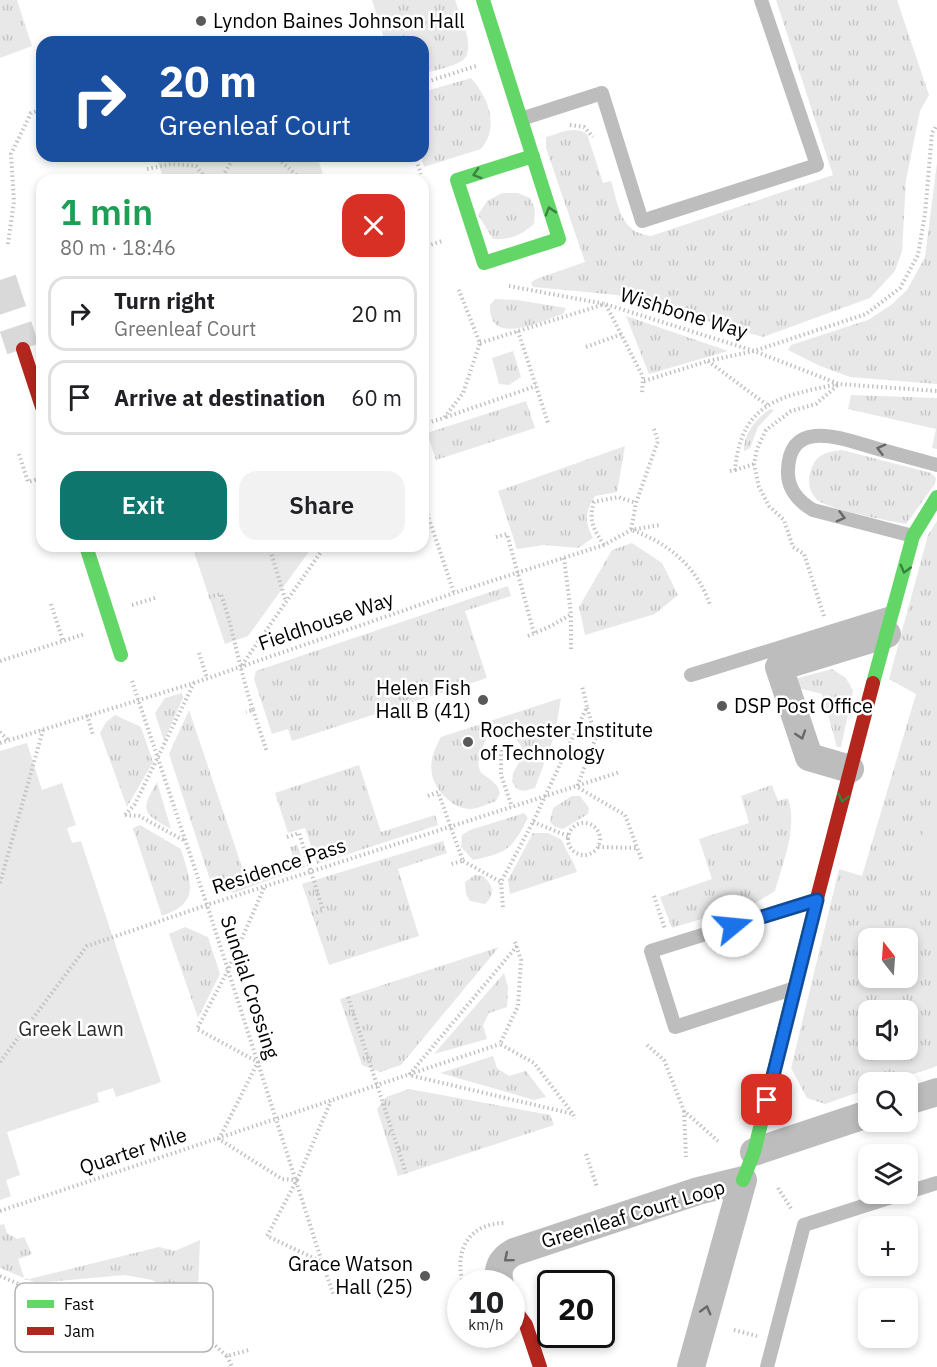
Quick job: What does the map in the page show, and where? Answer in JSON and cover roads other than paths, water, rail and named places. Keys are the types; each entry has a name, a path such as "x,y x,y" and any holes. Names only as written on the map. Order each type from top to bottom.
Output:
{"street":[{"path":"483,0 533,156 559,239 484,263 457,180 533,156"},
{"path":"23,349 36,389"},
{"path":"743,1180 754,1152 850,769 913,536 937,497"},
{"path":"89,552 121,655"},
{"path":"850,769 809,758 779,667 890,623"},
{"path":"918,1098 937,1092"},
{"path":"754,1152 858,1117"},
{"name":"Greenleaf Court Loop","path":"499,1270 500,1264 514,1252 698,1191 743,1180 691,1367"},
{"path":"525,1324 540,1367"}],"lane":[{"path":"521,119 602,93 642,221 817,165 761,0"},
{"path":"913,536 813,510 804,504 795,497 789,485 791,453 796,444 804,439 827,434 937,465"},
{"path":"691,675 890,623"},
{"path":"796,988 675,1027 651,951 817,900"},
{"path":"918,1189 937,1183"},
{"path":"767,1367 804,1225 870,1204"}],"tunnel":[{"path":"0,280 23,349"}],"place":[{"name":"Lyndon Baines Johnson Hall","path":"201,21"},
{"name":"Helen Fish Hall B (41)","path":"483,700"},
{"name":"DSP Post Office","path":"722,706"},
{"name":"Rochester Institute of Technology","path":"468,742"},
{"name":"Grace Watson Hall (25)","path":"425,1276"}],"park label":[{"name":"Greek Lawn","path":"71,1029"}]}
